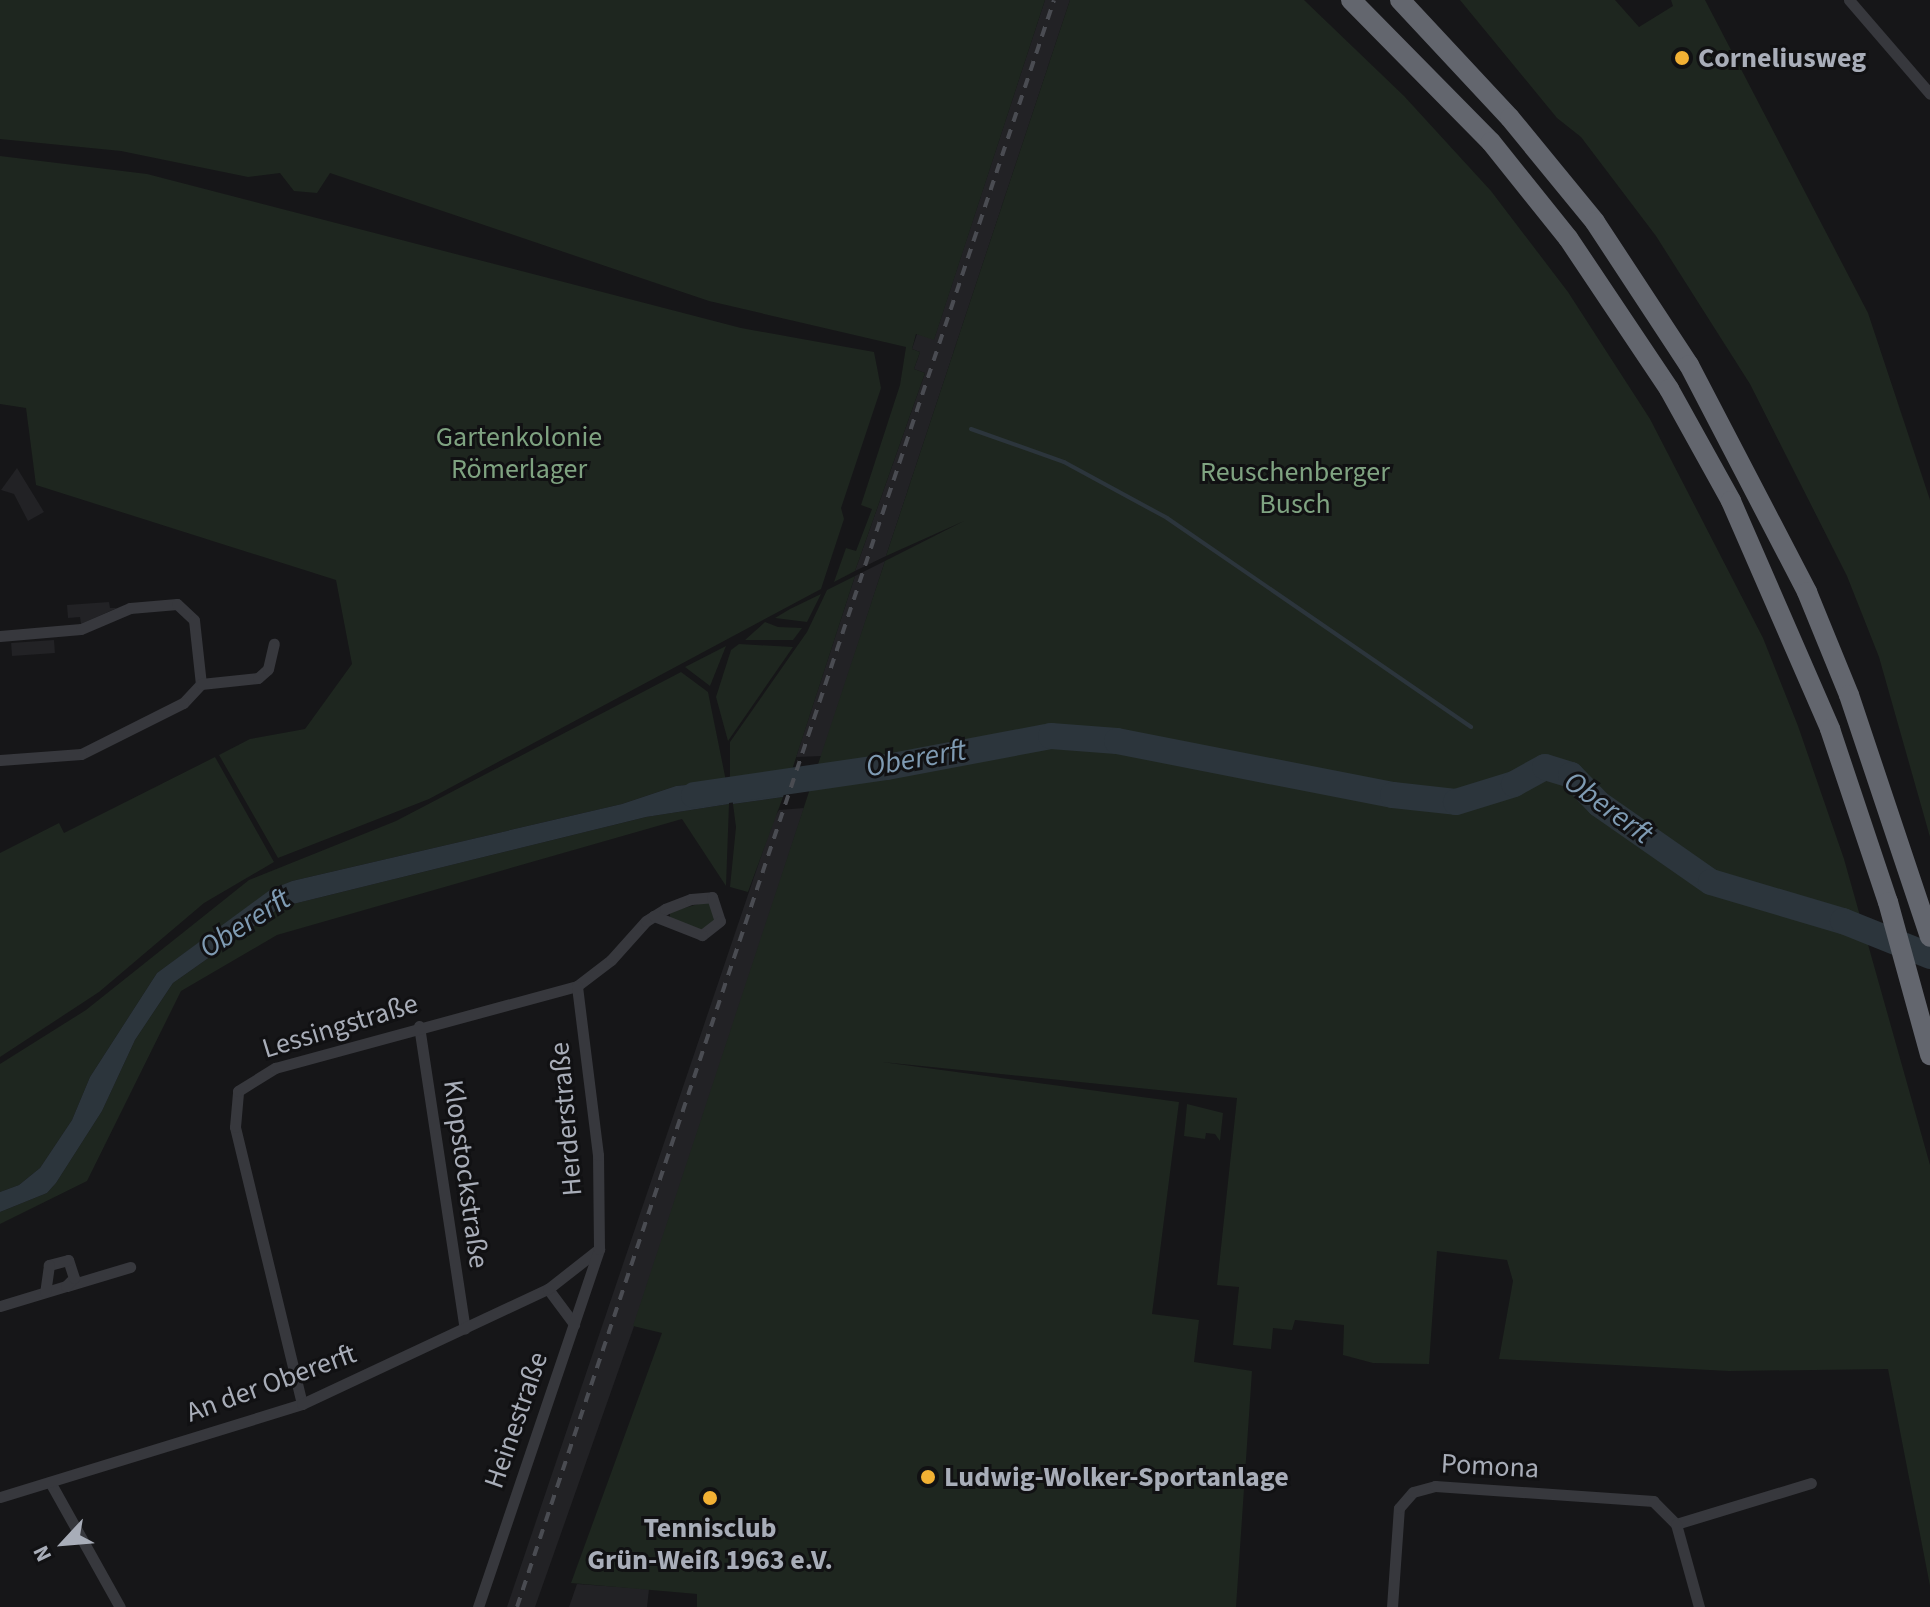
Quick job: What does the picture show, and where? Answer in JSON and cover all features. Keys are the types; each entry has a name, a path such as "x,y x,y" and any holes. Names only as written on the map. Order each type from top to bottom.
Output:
{"highway":[{"path":"1351,0 1491,142 1623,316 1731,501 1830,729 1888,902 1930,1055"},
{"path":"1398,0 1510,118 1595,222 1644,293 1754,483 1849,695 1930,937"}],"street":[{"path":"1849,0 1930,94"},
{"path":"0,636 81,629 130,608 177,604 194,620 201,684"},
{"path":"0,760 81,754 183,703 201,684 258,678 268,669 274,644"},
{"name":"Lessingstraße","path":"302,1404 235,1127 235,1098 242,1086 266,1071 419,1026 577,986 654,916 702,895 720,908 720,921 702,935 654,916"},
{"name":"Herderstraße","path":"577,986 598,1155 599,1249"},
{"name":"Klopstockstraße","path":"419,1026 465,1329"},
{"name":"An der Obererft","path":"0,1497 302,1404 548,1289 599,1249"},
{"name":"Heinestraße","path":"478,1607 599,1249"},
{"path":"45,1292 49,1265 62,1258 73,1269 74,1278 66,1286"},
{"path":"0,1306 130,1267"},
{"path":"548,1289 574,1324"},
{"path":"50,1482 120,1607"},
{"path":"1699,1607 1676,1524 1811,1483"},
{"name":"Pomona","path":"1392,1607 1399,1508 1420,1488 1644,1498 1662,1507 1676,1524"}],"shaded area":[{"path":"1045,0 1070,0 886,556 855,571 925,373 914,369 920,352 912,349 917,334 934,339"},
{"path":"17,468 44,512 28,521 14,494 1,490"},
{"path":"885,561 822,756 796,757 855,576"},
{"path":"109,602 110,608 117,608 81,624 80,617 68,618 67,605"},
{"path":"54,640 55,653 12,656 11,643"},
{"path":"804,808 656,1264 535,1607 507,1607 774,818 779,810"},
{"path":"577,1584 649,1589 647,1607 569,1607"}],"green space":[{"path":"0,0 1045,0 934,340 916,334 912,349 920,352 914,369 925,373 855,571 834,582 846,548 856,551 872,509 861,505 900,385 906,347 709,301 330,173 317,193 294,191 280,173 248,177 121,151 0,139"},
{"name":"Reuschenberger Busch","path":"1070,0 1304,0 1404,96 1491,191 1568,292 1650,419 1763,638 1798,726 1844,859 1930,1165 1930,1586 1888,1369 1729,1371 1499,1359 1513,1281 1507,1260 1437,1251 1429,1364 1373,1363 1343,1355 1344,1325 1295,1320 1292,1330 1273,1328 1271,1349 1233,1345 1239,1287 1217,1285 1237,1098 882,1062 1179,1102 1152,1314 1199,1320 1194,1362 1252,1371 1236,1607 697,1607 697,1594 571,1583 662,1333 633,1326 885,561 964,521 886,556"},
{"path":"1460,0 1615,0 1639,27 1673,6 1671,0 1705,0 1868,313 1930,500 1930,837 1879,657 1847,576 1750,384 1656,236 1581,137 1557,118"},
{"name":"Gartenkolonie Römerlager","path":"0,156 147,174 741,328 874,352 881,388 841,508 844,519 821,589 429,799 278,858 219,755 250,739 305,729 352,664 336,580 36,485 26,408 0,404"},
{"path":"855,576 791,773 730,781 730,742 807,632 827,590"},
{"path":"821,594 807,622 775,618 790,609"},
{"path":"765,622 778,627 802,628 793,640 745,640"},
{"path":"739,644 793,647 728,741 716,697 731,650"},
{"path":"726,646 710,686 685,667"},
{"path":"681,672 708,692 726,781 676,786 622,804 292,881 270,891 157,973 90,1077 72,1120 40,1168 19,1185 0,1192 0,1064 86,1010 249,880 396,821"},
{"path":"215,757 274,862 204,903 99,992 0,1057 0,853 59,823 64,833"},
{"path":"783,797 748,892 730,887 736,827 733,804"},
{"path":"729,804 726,886 682,819 277,935 181,991 87,1181 0,1224 0,1212 47,1193 56,1183 102,1111 135,1040 173,983 281,907 646,817"},
{"path":"709,901 716,921 701,930 670,919 670,912"},
{"path":"1187,1104 1223,1113 1220,1141 1215,1134 1206,1133 1205,1139 1184,1136"}],"water":[{"path":"791,773 783,797 733,804 730,781"},
{"path":"726,781 729,804 646,817 281,907 173,983 135,1040 102,1111 56,1183 47,1193 0,1212 0,1192 19,1185 40,1168 72,1120 90,1077 157,973 270,890 292,881 622,804 676,786"}],"waterway":[{"path":"971,429 1064,462 1167,518 1471,727"},
{"name":"Obererft","path":"694,795 887,767 1051,736 1117,741 1393,795 1456,802 1514,784 1545,767 1571,775 1599,804 1711,882 1843,921 1930,956"}],"railway":[{"path":"517,1607 1054,0"}],"place":[{"name":"Corneliusweg","path":"1682,58"},
{"name":"Ludwig-Wolker-Sportanlage","path":"928,1477"},
{"name":"Tennisclub Grün-Weiß 1963 e.V.","path":"710,1498"}]}
